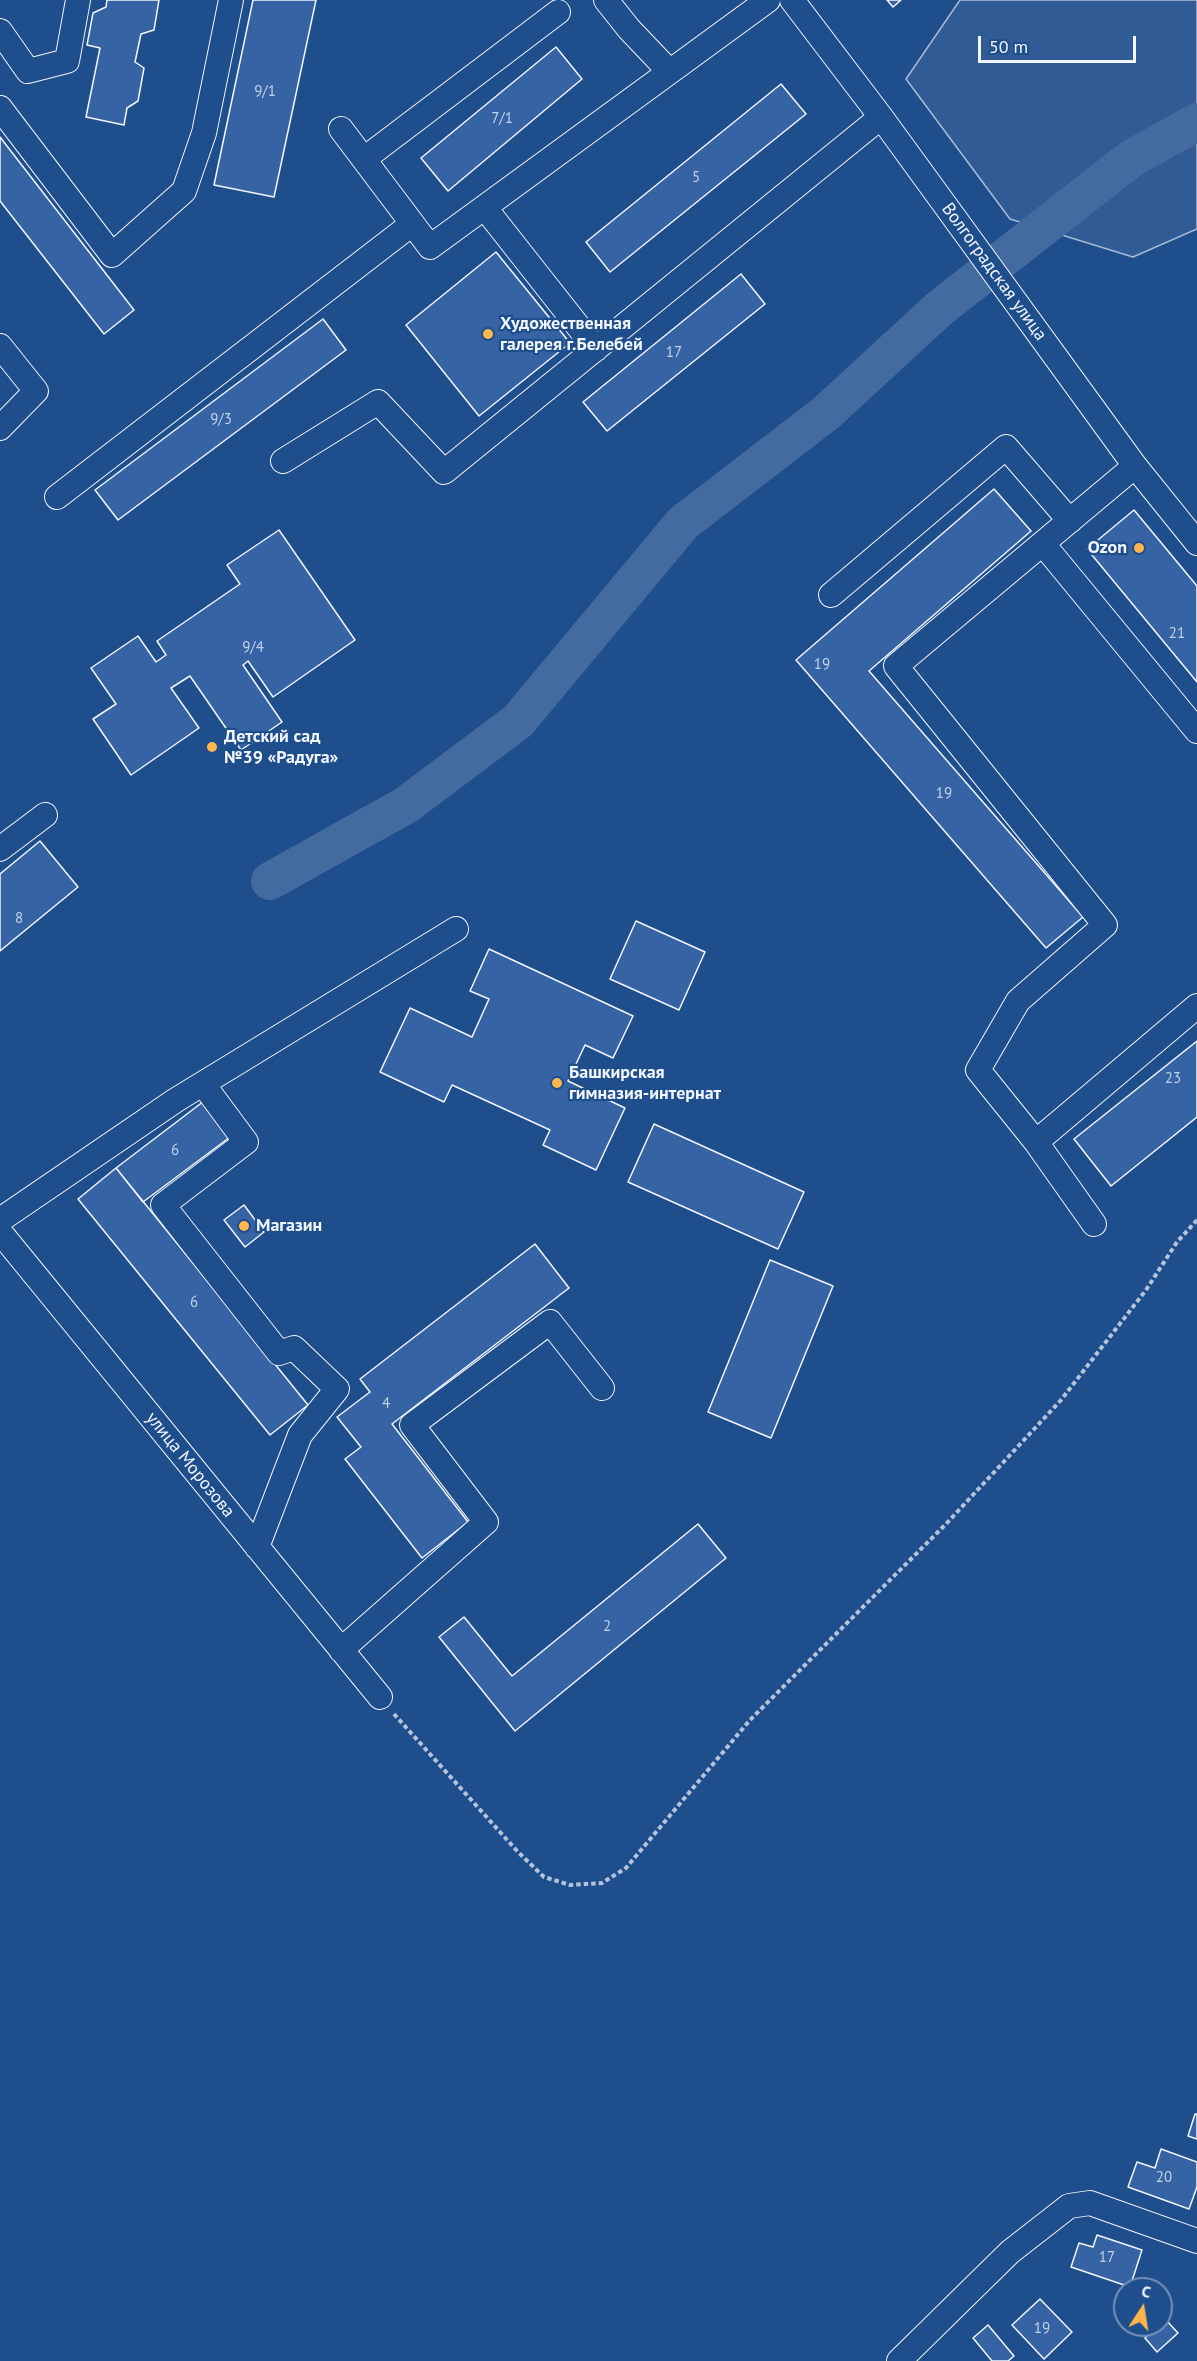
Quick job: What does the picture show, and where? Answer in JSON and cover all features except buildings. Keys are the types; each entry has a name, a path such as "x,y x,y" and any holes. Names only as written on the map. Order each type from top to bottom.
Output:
{"street":[{"path":"0,31 28,71 67,61 78,0"},
{"path":"0,108 112,255 183,191 204,134 231,0"},
{"path":"606,0 629,29 669,70"},
{"path":"341,129 430,247 669,70 768,0"},
{"name":"Волгоградская улица","path":"792,0 881,117 1135,466 1197,543"},
{"path":"364,159 558,12"},
{"path":"283,461 378,402 444,472 881,117"},
{"path":"485,208 596,350"},
{"path":"57,497 412,224"},
{"path":"0,346 36,391 0,428"},
{"path":"831,595 1006,447 1070,521"},
{"path":"1095,1224 1036,1142 978,1070 1018,1001 1105,925 896,666 1135,466"},
{"path":"1043,544 1197,731"},
{"path":"0,849 45,815"},
{"path":"0,1220 203,1084 456,929"},
{"path":"1036,1142 1197,1006"},
{"path":"203,1084 246,1142 163,1205 279,1353 294,1348 337,1389 300,1436 257,1547"},
{"name":"улица Морозова","path":"0,1232 380,1697"},
{"path":"341,1650 486,1522 412,1425 550,1322 602,1388"},
{"path":"899,2361 1010,2252 1069,2206 1090,2203 1197,2241"}],"path":[{"path":"380,1697 518,1852 544,1877 570,1885 602,1883 626,1868 750,1720 945,1525 1061,1400 1146,1290 1177,1242 1197,1220"}],"shaded area":[{"path":"960,0 1197,0 1197,229 1133,257 1010,219 906,79"}],"waterway":[{"path":"270,881 406,805 518,721 683,523 826,413 940,308 1132,158 1197,122"}],"place":[{"name":"Художественная галерея г.Белебей","path":"488,334"},
{"name":"Ozon","path":"1139,548"},
{"name":"Детский сад №39 «Радуга»","path":"212,747"},
{"name":"Башкирская гимназия-интернат","path":"557,1083"},
{"name":"Магазин","path":"244,1226"}]}
